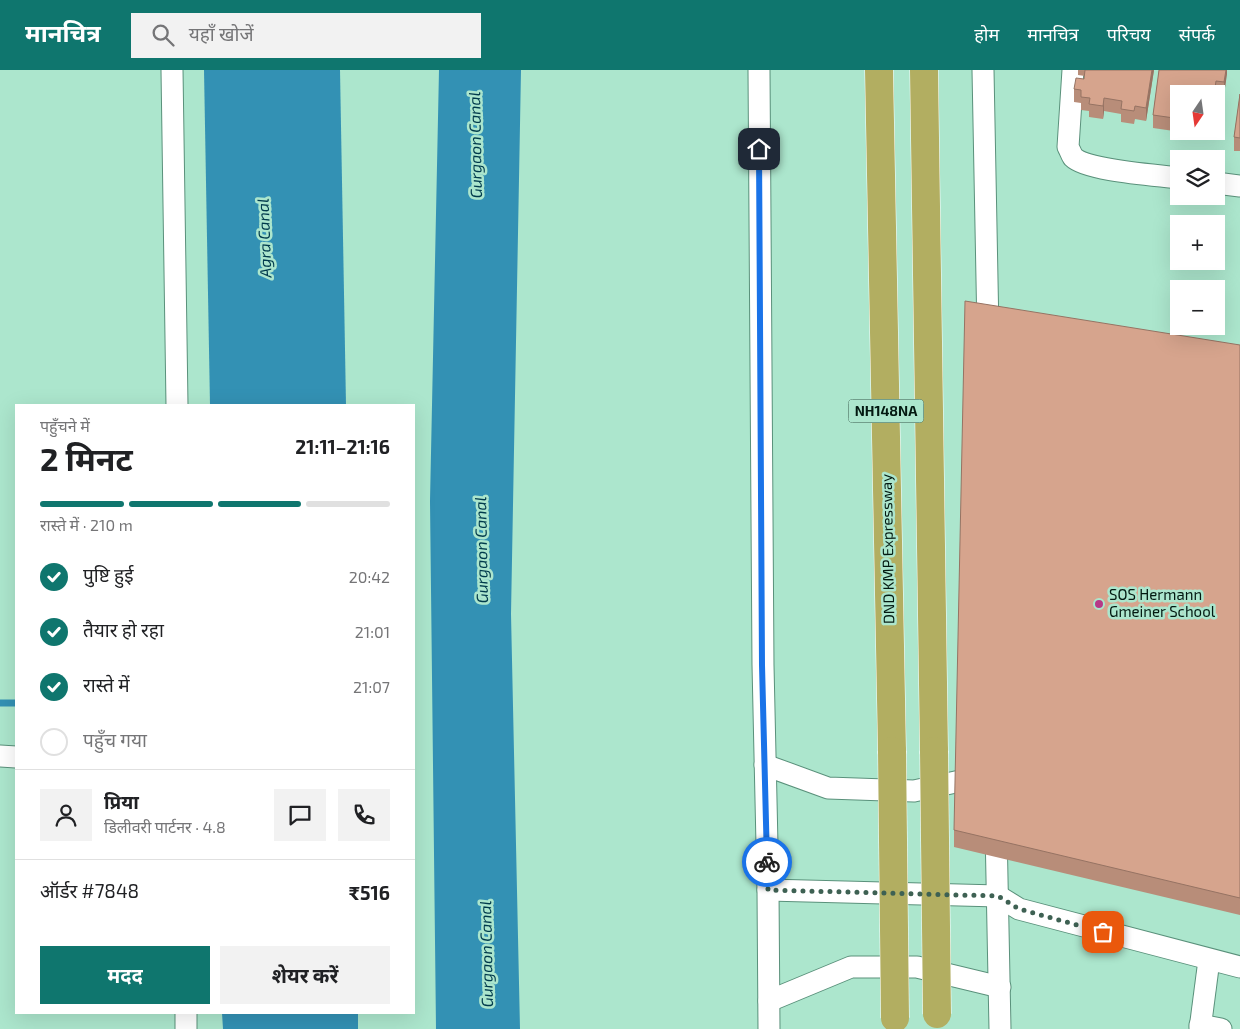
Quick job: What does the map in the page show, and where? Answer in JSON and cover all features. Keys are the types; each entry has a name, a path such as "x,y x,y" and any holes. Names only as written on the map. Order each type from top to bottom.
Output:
{"highway":[{"name":"DND KMP Expressway","path":"879,70 892,751 895,1023"},
{"name":"NH148NA","path":"924,70 937,1022"}],"street":[{"path":"172,70 177,404"},
{"path":"759,70 762,665 768,890 769,1029"},
{"path":"983,70 988,355"},
{"path":"1073,70 1068,147 1072,156 1081,162 1096,167 1170,177"},
{"path":"1225,184 1240,186"},
{"path":"0,756 15,757"},
{"path":"765,765 828,788 914,791 974,778 994,757 1000,1029"},
{"path":"768,890 998,896 1019,909 1240,967"},
{"path":"1208,960 1200,1027 1221,1029"},
{"path":"769,1001 850,967 917,967 1000,987"},
{"path":"186,1014 186,1029"}],"water":[{"name":"Agra Canal","path":"204,70 340,70 346,404 210,404"},
{"name":"Gurgaon Canal","path":"439,70 521,70 511,614 520,1029 436,1029 430,501"},
{"path":"222,1014 358,1014 358,1029 223,1029"}],"building":[{"path":"1085,70 1152,70 1146,108 1135,106 1134,111 1121,109 1122,101 1104,98 1103,106 1089,104 1090,98 1081,97 1081,90 1074,89 1076,78 1084,79"},
{"path":"1159,70 1226,70 1224,82 1216,81 1215,85 1170,85 1170,117 1153,115"},
{"path":"1240,94 1240,138 1234,137"},
{"name":"SOS Hermann Gmeiner School","path":"965,301 1240,345 1240,898 954,830"}],"waterway":[{"path":"0,703 15,703"}],"way so far":[{"path":"767,862 768,890 998,896 1019,909 1103,932"}],"place":[{"name":"SOS Hermann Gmeiner School","path":"1099,604"}],"route":[{"path":"759,149 762,665 767,862"}]}
